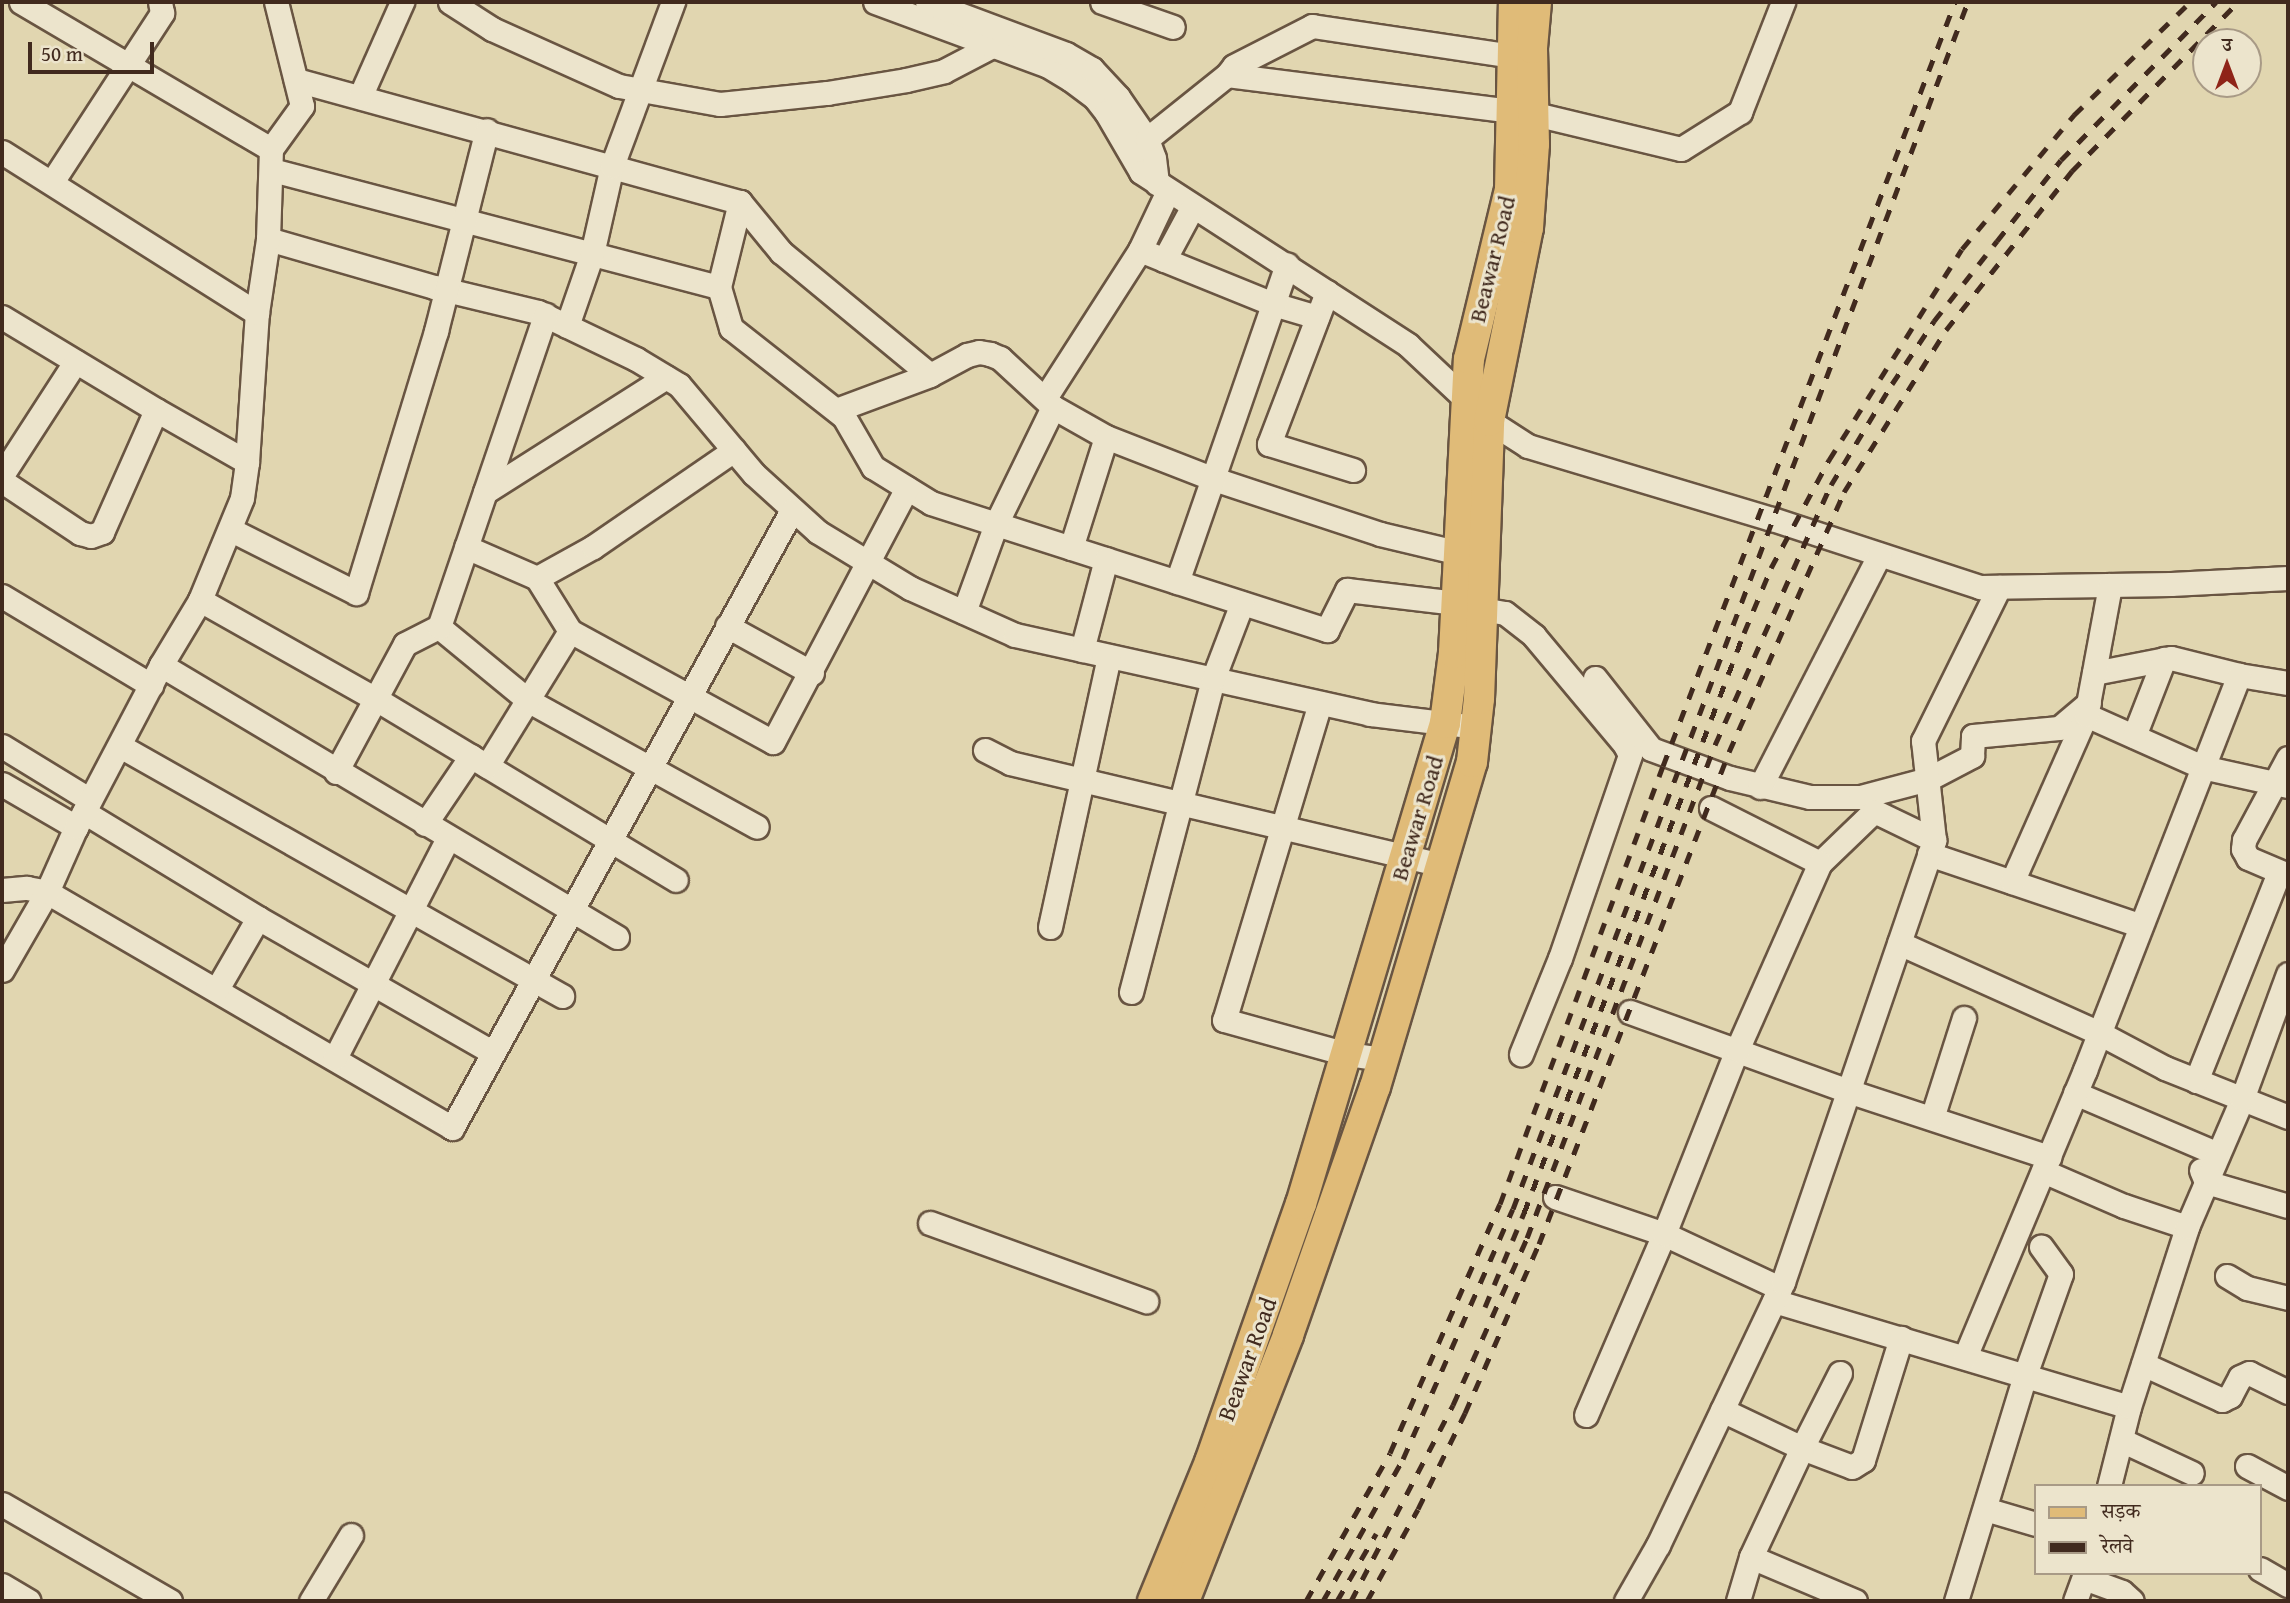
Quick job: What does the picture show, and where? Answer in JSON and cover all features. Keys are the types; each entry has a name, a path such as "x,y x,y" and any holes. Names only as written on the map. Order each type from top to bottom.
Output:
{"main road":[{"name":"Beawar Road","path":"1514,2 1512,56 1523,113"},
{"name":"Beawar Road","path":"1184,1601 1288,1335 1384,1059 1472,762 1476,727 1469,606 1478,412 1474,336 1510,190 1532,48 1536,2"},
{"name":"Beawar Road","path":"1153,1601 1210,1462 1301,1204 1445,723 1452,676 1469,606 1460,554 1478,412"}],"street":[{"path":"21,2 127,64 271,159 464,221 719,287"},
{"path":"52,182 162,13 160,2"},
{"path":"2,970 47,892 83,813 156,675 200,600 242,498 257,313 268,239 271,159 302,106 276,2"},
{"path":"360,97 402,2"},
{"path":"450,2 492,29 619,86 720,104 827,93 950,67 992,46"},
{"path":"567,326 592,254 612,166 673,2"},
{"path":"875,2 1048,66 1085,89 1106,112 1133,163 1162,187 1408,345 1478,412 1528,446 1761,516 1980,587 2288,578"},
{"path":"927,2 1066,54 1092,69 1118,97 1147,139 1162,187 1140,250 1049,402 996,524 964,612"},
{"path":"1102,2 1172,27"},
{"path":"1227,75 1523,113 1681,149 1740,112 1783,2"},
{"path":"1147,139 1227,75 1234,66 1312,26 1512,56"},
{"path":"296,80 487,130 740,202 781,252 930,375"},
{"path":"231,530 356,593 447,290 487,130"},
{"path":"2,152 257,313"},
{"path":"740,202 719,287 731,328 844,417 873,467 932,503 1327,630 1347,590 1506,613 1534,636 1625,745 1630,755 1560,958 1521,1054"},
{"path":"1164,260 1192,208"},
{"path":"268,239 545,315 636,359 679,385 734,450 792,510 818,532 909,588 1014,635 1370,714 1476,727"},
{"path":"1140,250 1273,304 1317,317"},
{"path":"1177,582 1287,265"},
{"path":"1328,292 1269,444 1353,470"},
{"path":"336,772 405,644 439,627 545,315"},
{"path":"2,317 156,411 247,461"},
{"path":"836,410 930,375 967,355 990,354 1049,402 1106,437 1211,478 1380,534 1460,554"},
{"path":"2,475 75,362"},
{"path":"485,492 666,377"},
{"path":"2,481 80,533 91,536 102,532 156,411"},
{"path":"1071,548 1106,437"},
{"path":"537,578 593,547 734,450"},
{"path":"466,547 537,578 570,631 773,742 812,673 866,561 908,488"},
{"path":"2,890 27,888 47,892 452,1128 648,767 792,510"},
{"path":"1760,787 1879,555"},
{"path":"1082,650 1106,559"},
{"path":"2011,882 2088,709 2110,585"},
{"path":"1626,1601 1658,1545 1777,1294 1932,847 1923,741 1999,587"},
{"path":"2,596 336,772 617,937"},
{"path":"200,600 376,699 676,880"},
{"path":"1131,992 1213,679 1242,603"},
{"path":"727,626 812,673"},
{"path":"439,627 529,701 757,827"},
{"path":"425,824 529,701 570,631"},
{"path":"1050,928 1109,656"},
{"path":"2094,673 2171,658 2239,675 2288,683"},
{"path":"2134,736 2165,659"},
{"path":"1965,1357 2075,1093 2239,675"},
{"path":"1595,678 1651,749 1760,787 1810,797 1860,797 1928,779 1972,756 1973,736 2059,727 2088,709"},
{"path":"1320,703 1224,1020 1347,1054 1384,1059"},
{"path":"2088,709 2134,736 2202,766 2281,784"},
{"path":"2,746 83,813 258,918 492,1052"},
{"path":"120,746 562,996"},
{"path":"985,750 1010,763 1440,865"},
{"path":"2196,1081 2283,873 2248,858 2243,849 2244,840 2281,784 2288,758"},
{"path":"2,784 83,813"},
{"path":"1711,808 1820,863"},
{"path":"1586,1415 1664,1234 1737,1050 1820,863 1874,811 1932,847 2011,882 2139,925"},
{"path":"335,1058 448,838"},
{"path":"217,989 258,918"},
{"path":"1899,943 2099,1032 2165,1068 2288,1117"},
{"path":"2110,1484 2129,1407 2187,1227 2242,1099 2288,974"},
{"path":"1630,1012 1932,1118 2046,1164 2124,1206 2187,1227"},
{"path":"1932,1118 1964,1018"},
{"path":"2075,1093 2218,1154"},
{"path":"2186,1140 2206,1182 2288,1206"},
{"path":"1555,1197 1664,1234 1777,1294 1901,1338 2129,1407"},
{"path":"930,1223 1146,1301"},
{"path":"1956,1601 2025,1375 2061,1274 2041,1246"},
{"path":"2227,1276 2247,1288 2288,1298"},
{"path":"1722,1410 1843,1466 1852,1467 1863,1460 1901,1338"},
{"path":"2143,1364 2222,1400 2230,1396 2240,1377 2249,1373 2288,1392"},
{"path":"1738,1601 1751,1557 1840,1373"},
{"path":"2121,1440 2192,1473"},
{"path":"2247,1466 2288,1488"},
{"path":"2,1504 170,1601"},
{"path":"1984,1508 2035,1524"},
{"path":"311,1601 351,1535"},
{"path":"1751,1557 1855,1601"},
{"path":"2262,1570 2288,1586"},
{"path":"2075,1601 2085,1575 2122,1591 2132,1601"},
{"path":"2,1585 29,1601"}],"railway":[{"path":"1306,1601 1390,1453 1500,1204 1663,766 1955,2"},
{"path":"1323,1601 1403,1459 1513,1209 1968,2"},
{"path":"1485,1307 1524,1213 1744,633 1771,568 1829,460 1962,249 2074,115 2190,2"},
{"path":"1351,1601 1453,1405 1527,1238 1715,745 1831,485 1934,321 2061,160 2216,2"},
{"path":"1367,1601 1418,1509 1465,1413 1539,1244 1729,752 1844,492 1946,330 2072,171 2238,2"},
{"path":"1337,1601 1376,1534"}]}
